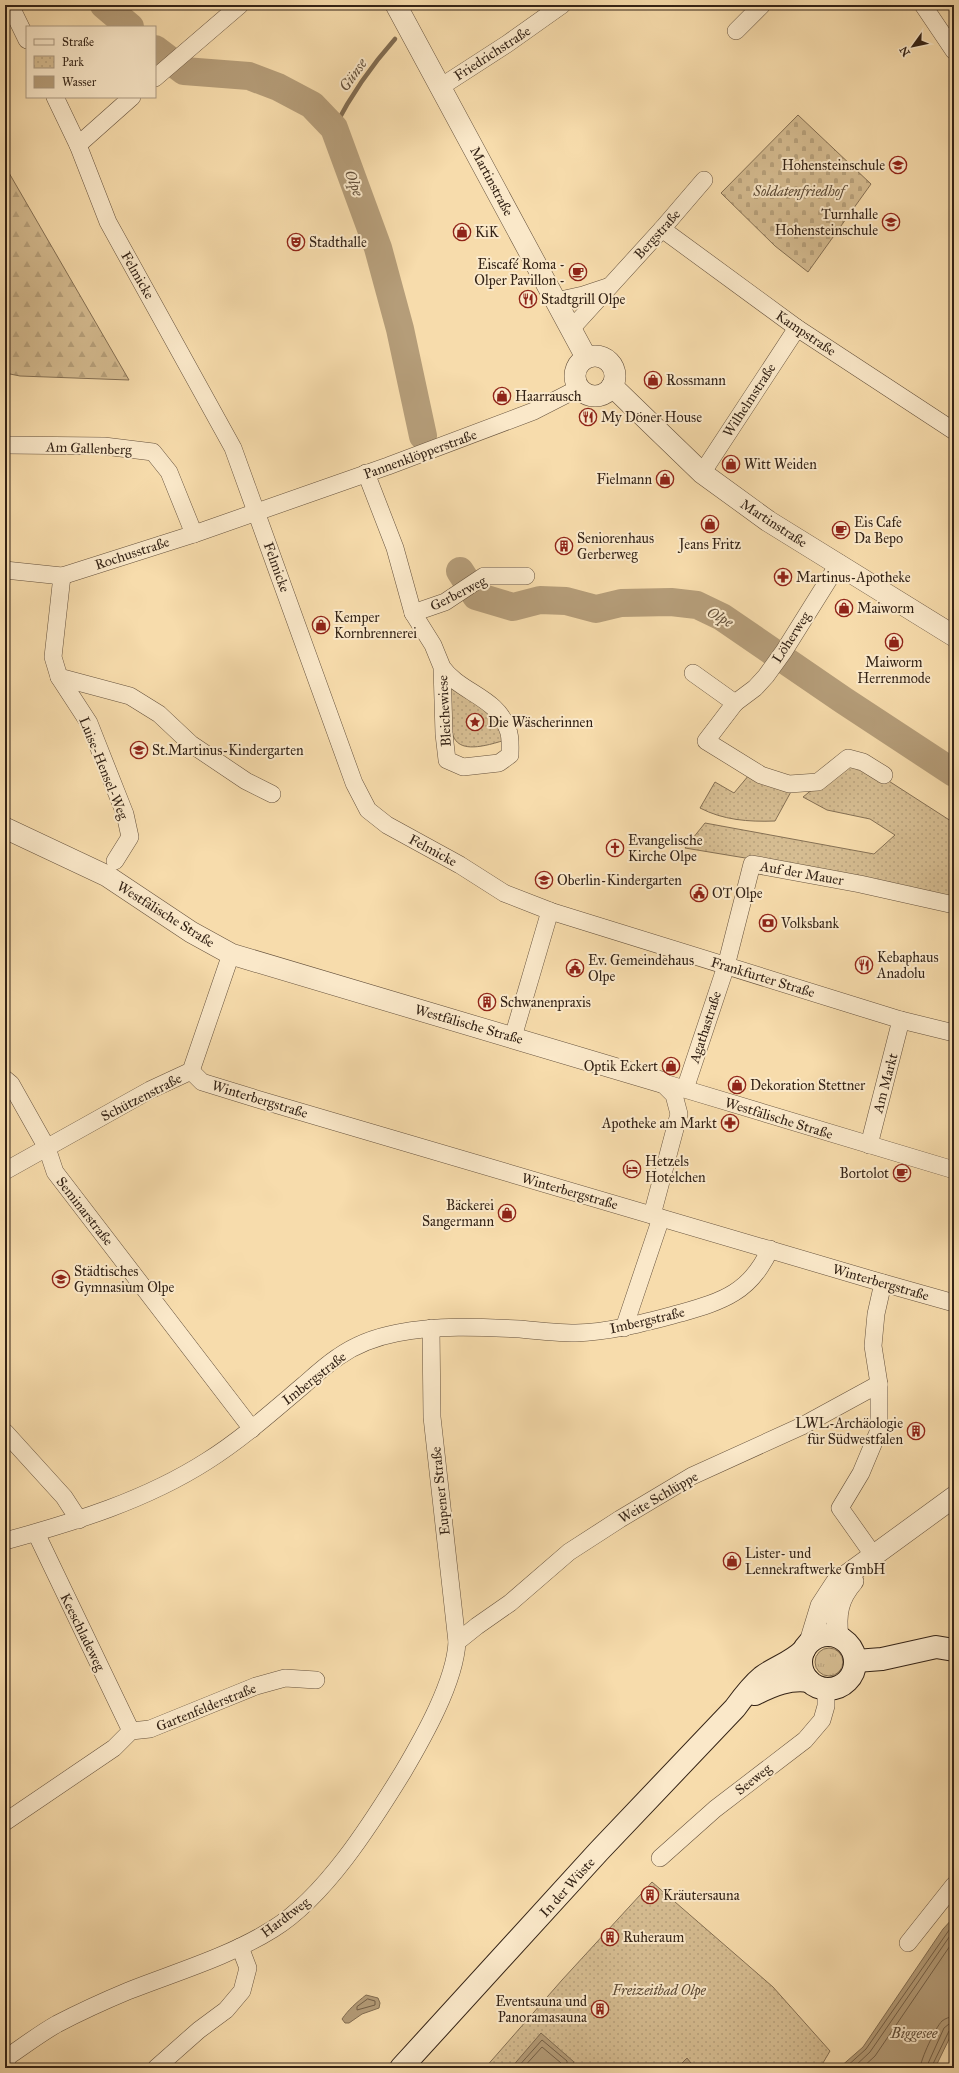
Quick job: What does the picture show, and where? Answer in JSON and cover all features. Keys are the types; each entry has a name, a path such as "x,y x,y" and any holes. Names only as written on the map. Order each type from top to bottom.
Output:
{"main road":[{"path":"820,1636 838,1636 850,1646 856,1661 854,1670 844,1685 836,1688 818,1685 804,1675 801,1660 807,1646 820,1636"},
{"name":"In der Wüste","path":"401,2068 600,1851 735,1708 753,1685 764,1676 794,1660 807,1646"},
{"path":"856,1661 882,1659 936,1646 954,1650"},
{"name":"In der Wüste","path":"735,1708 755,1694 774,1685 797,1679 818,1685"}],"street":[{"path":"10,5 26,38"},
{"path":"159,74 240,5"},
{"name":"Martinstraße","path":"396,5 442,86 586,358"},
{"name":"Friedrichstraße","path":"442,86 507,44 562,5"},
{"path":"736,31 762,5"},
{"path":"923,5 951,42"},
{"name":"Felmicke","path":"55,98 78,144 108,222 233,448 354,783 368,810 387,825 460,865 504,893 550,911"},
{"path":"78,144 131,98"},
{"name":"Bergstraße","path":"571,329 662,229 704,180"},
{"name":"Kampstraße","path":"662,229 797,328 954,431"},
{"name":"Bergstraße","path":"556,301 583,295 609,286"},
{"name":"Wilhelmstraße","path":"702,473 797,328"},
{"path":"595,356 602,357 611,364 615,372 612,386 602,395 595,396 583,392 579,388 575,374 581,362 586,358 595,356"},
{"name":"Martinstraße","path":"612,386 702,473 768,521 839,563 954,636"},
{"name":"Pannenklöpperstraße","path":"257,512 534,412 579,388"},
{"name":"Am Gallenberg","path":"5,445 104,446 153,452 169,472 194,534"},
{"name":"Bleichewiese","path":"366,473 395,548 413,613 433,645 442,667 448,676 498,710 508,730 510,755 499,763 463,767 447,760 444,734 442,667"},
{"name":"Rochusstraße","path":"5,570 62,576 194,534 257,512"},
{"name":"Löherweg","path":"839,563 779,657 755,688 735,703 706,741 761,775 789,784 818,782 848,758 863,762 884,775"},
{"name":"Luise-Hensel-Weg","path":"62,576 53,657 59,677 88,723 125,814 130,837 115,861"},
{"name":"Gerberweg","path":"413,613 440,604 484,576 526,576"},
{"path":"693,673 735,703"},
{"path":"59,677 130,696 159,714 191,744 246,781 272,794"},
{"name":"Westfälische Straße","path":"5,828 107,876 191,932 231,954 954,1170"},
{"name":"Auf der Mauer","path":"726,966 752,864 860,884 954,904"},
{"path":"513,1037 550,911"},
{"name":"Frankfurter Straße","path":"550,911 902,1020 954,1033"},
{"name":"Schützenstraße","path":"5,1171 150,1090 191,1071 231,954"},
{"name":"Agathastraße","path":"685,1089 726,966"},
{"name":"Am Markt","path":"869,1145 902,1020"},
{"name":"Winterbergstraße","path":"191,1071 202,1082 883,1283 954,1302"},
{"name":"Seminarstraße","path":"5,1079 11,1084 47,1148 55,1172 252,1428"},
{"path":"624,1328 656,1216 679,1114 674,1095 661,1082"},
{"path":"679,1114 692,1102 709,1097"},
{"name":"Imbergstraße","path":"5,1541 78,1520 155,1489 208,1461 252,1428 338,1356 377,1337 431,1328 503,1328 576,1333 624,1328 718,1302 737,1292 752,1280 763,1265 770,1249"},
{"path":"874,1556 840,1508 861,1473 879,1430 879,1384 873,1346 876,1314 883,1283"},
{"name":"Eupener Straße","path":"431,1328 432,1417 457,1648"},
{"name":"Weite Schlüppe","path":"457,1648 477,1626 510,1603 569,1552 620,1519 692,1476 802,1426 879,1384"},
{"path":"5,1432 64,1497 78,1520"},
{"path":"807,1646 821,1606 829,1590 843,1576 874,1556 954,1497"},
{"name":"Keeschladeweg","path":"36,1533 131,1731"},
{"path":"838,1636 837,1610 842,1594 874,1556"},
{"name":"Hardtweg","path":"5,2064 9,2056 57,2024 126,1992 240,1948 274,1929 309,1901 369,1827 423,1739 442,1696 457,1648"},
{"name":"Gartenfelderstraße","path":"131,1731 150,1730 256,1686 285,1678 316,1680"},
{"name":"Seeweg","path":"660,1858 715,1809 805,1740 822,1720 826,1706 818,1685"},
{"path":"5,1822 114,1748 131,1731"},
{"path":"908,1943 954,1885"},
{"path":"156,2068 226,2010 242,1991 248,1968 240,1948"}],"green space":[{"name":"Soldatenfriedhof","path":"798,115 871,184 808,272 775,246 721,193"},
{"path":"5,166 129,380 20,376 5,373"},
{"path":"450,686 497,711 505,740 471,747 461,745 455,739 451,730"},
{"path":"849,760 881,776 954,823 954,898 872,879 685,848 705,823 874,854 895,835 870,819 827,810 803,797"},
{"path":"749,775 793,788 775,821 755,821 727,818 700,808 715,782 734,793"},
{"path":"829,1648 839,1652 843,1662 839,1672 829,1676 819,1672 815,1662 819,1652"},
{"name":"Freizeitbad Olpe","path":"652,1882 773,1987 830,2051 820,2068 485,2068 562,1980"}],"water":[{"name":"Biggesee","path":"954,1917 954,2029 936,2066 934,2068 839,2068 863,2047 943,1929"},
{"path":"366,1995 378,1998 380,2003 379,2008 362,2014 349,2023 345,2023 342,2019 344,2016"},
{"path":"541,2033 574,2062 569,2068 511,2068"},
{"path":"687,2058 695,2068 686,2068 682,2063"}],"waterway":[{"name":"Olpe","path":"104,5 129,26"},
{"name":"Günse","path":"334,128 362,81 395,39"},
{"name":"Olpe","path":"156,50 184,71 249,76 278,87 312,105 334,128 378,248 400,329 423,436"},
{"name":"Olpe","path":"460,571 476,596 513,607 540,600 566,601 596,609 621,603 671,602 697,605 722,617 843,700 954,773"}],"place":[{"name":"Hohensteinschule","path":"898,165"},
{"name":"Turnhalle Hohensteinschule","path":"891,222"},
{"name":"KiK","path":"462,232"},
{"name":"Stadthalle","path":"296,242"},
{"name":"Eiscafé Roma - Olper Pavillon -","path":"578,272"},
{"name":"Stadtgrill Olpe","path":"528,299"},
{"name":"Rossmann","path":"653,380"},
{"name":"Haarrausch","path":"502,396"},
{"name":"My Döner House","path":"588,417"},
{"name":"Witt Weiden","path":"731,464"},
{"name":"Fielmann","path":"665,479"},
{"name":"Jeans Fritz","path":"710,524"},
{"name":"Eis Cafe Da Bepo","path":"841,530"},
{"name":"Seniorenhaus Gerberweg","path":"564,546"},
{"name":"Martinus-Apotheke","path":"783,577"},
{"name":"Maiworm","path":"844,608"},
{"name":"Kemper Kornbrennerei","path":"321,625"},
{"name":"Maiworm Herrenmode","path":"894,642"},
{"name":"Die Wäscherinnen","path":"475,722"},
{"name":"St.Martinus-Kindergarten","path":"139,750"},
{"name":"Evangelische Kirche Olpe","path":"615,848"},
{"name":"Oberlin-Kindergarten","path":"544,880"},
{"name":"OT Olpe","path":"699,893"},
{"name":"Volksbank","path":"768,923"},
{"name":"Kebaphaus Anadolu","path":"864,965"},
{"name":"Ev. Gemeindehaus Olpe","path":"575,968"},
{"name":"Schwanenpraxis","path":"487,1002"},
{"name":"Optik Eckert","path":"671,1066"},
{"name":"Dekoration Stettner","path":"737,1085"},
{"name":"Apotheke am Markt","path":"730,1123"},
{"name":"Hetzels Hotelchen","path":"632,1169"},
{"name":"Bortolot","path":"902,1173"},
{"name":"Bäckerei Sangermann","path":"507,1213"},
{"name":"Städtisches Gymnasium Olpe","path":"61,1279"},
{"name":"LWL-Archäologie für Südwestfalen","path":"916,1431"},
{"name":"Lister- und Lennekraftwerke GmbH","path":"732,1561"},
{"name":"Kräutersauna","path":"650,1895"},
{"name":"Ruheraum","path":"610,1937"},
{"name":"Eventsauna und Panoramasauna","path":"600,2009"}]}
